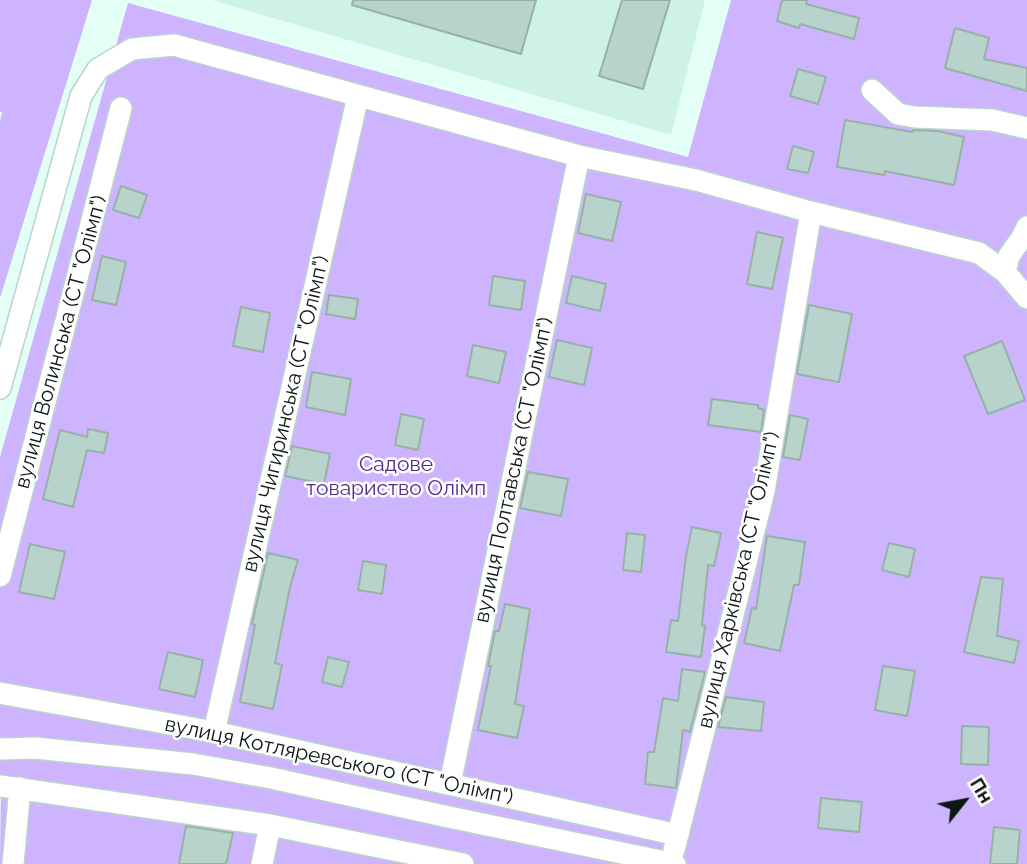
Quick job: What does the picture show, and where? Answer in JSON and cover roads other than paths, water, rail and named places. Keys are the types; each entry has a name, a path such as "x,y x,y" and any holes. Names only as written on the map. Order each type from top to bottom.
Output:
{"street":[{"path":"0,388 81,96 99,69 132,49 174,45 579,156 696,180 811,212 979,253 1005,272 1027,298"},
{"path":"872,90 898,114 992,120 1027,128"},
{"name":"вулиця Чигиринська (СТ \"Олімп\")","path":"214,733 358,96"},
{"name":"вулиця Волинська (СТ \"Олімп\")","path":"0,576 121,108"},
{"name":"вулиця Полтавська (СТ \"Олімп\")","path":"450,784 579,156"},
{"name":"вулиця Харківська (СТ \"Олімп\")","path":"673,864 764,491 811,212"},
{"path":"1005,272 1009,256 1027,227"},
{"name":"вулиця Котляревського (СТ \"Олімп\")","path":"0,693 214,733 678,835"},
{"path":"0,750 35,747 193,764 271,778 673,864"},
{"path":"13,864 10,787 270,824 463,864"},
{"path":"262,864 270,824"}],"park label":[{"name":"Садове товариство Олімп","path":"396,477"}]}
